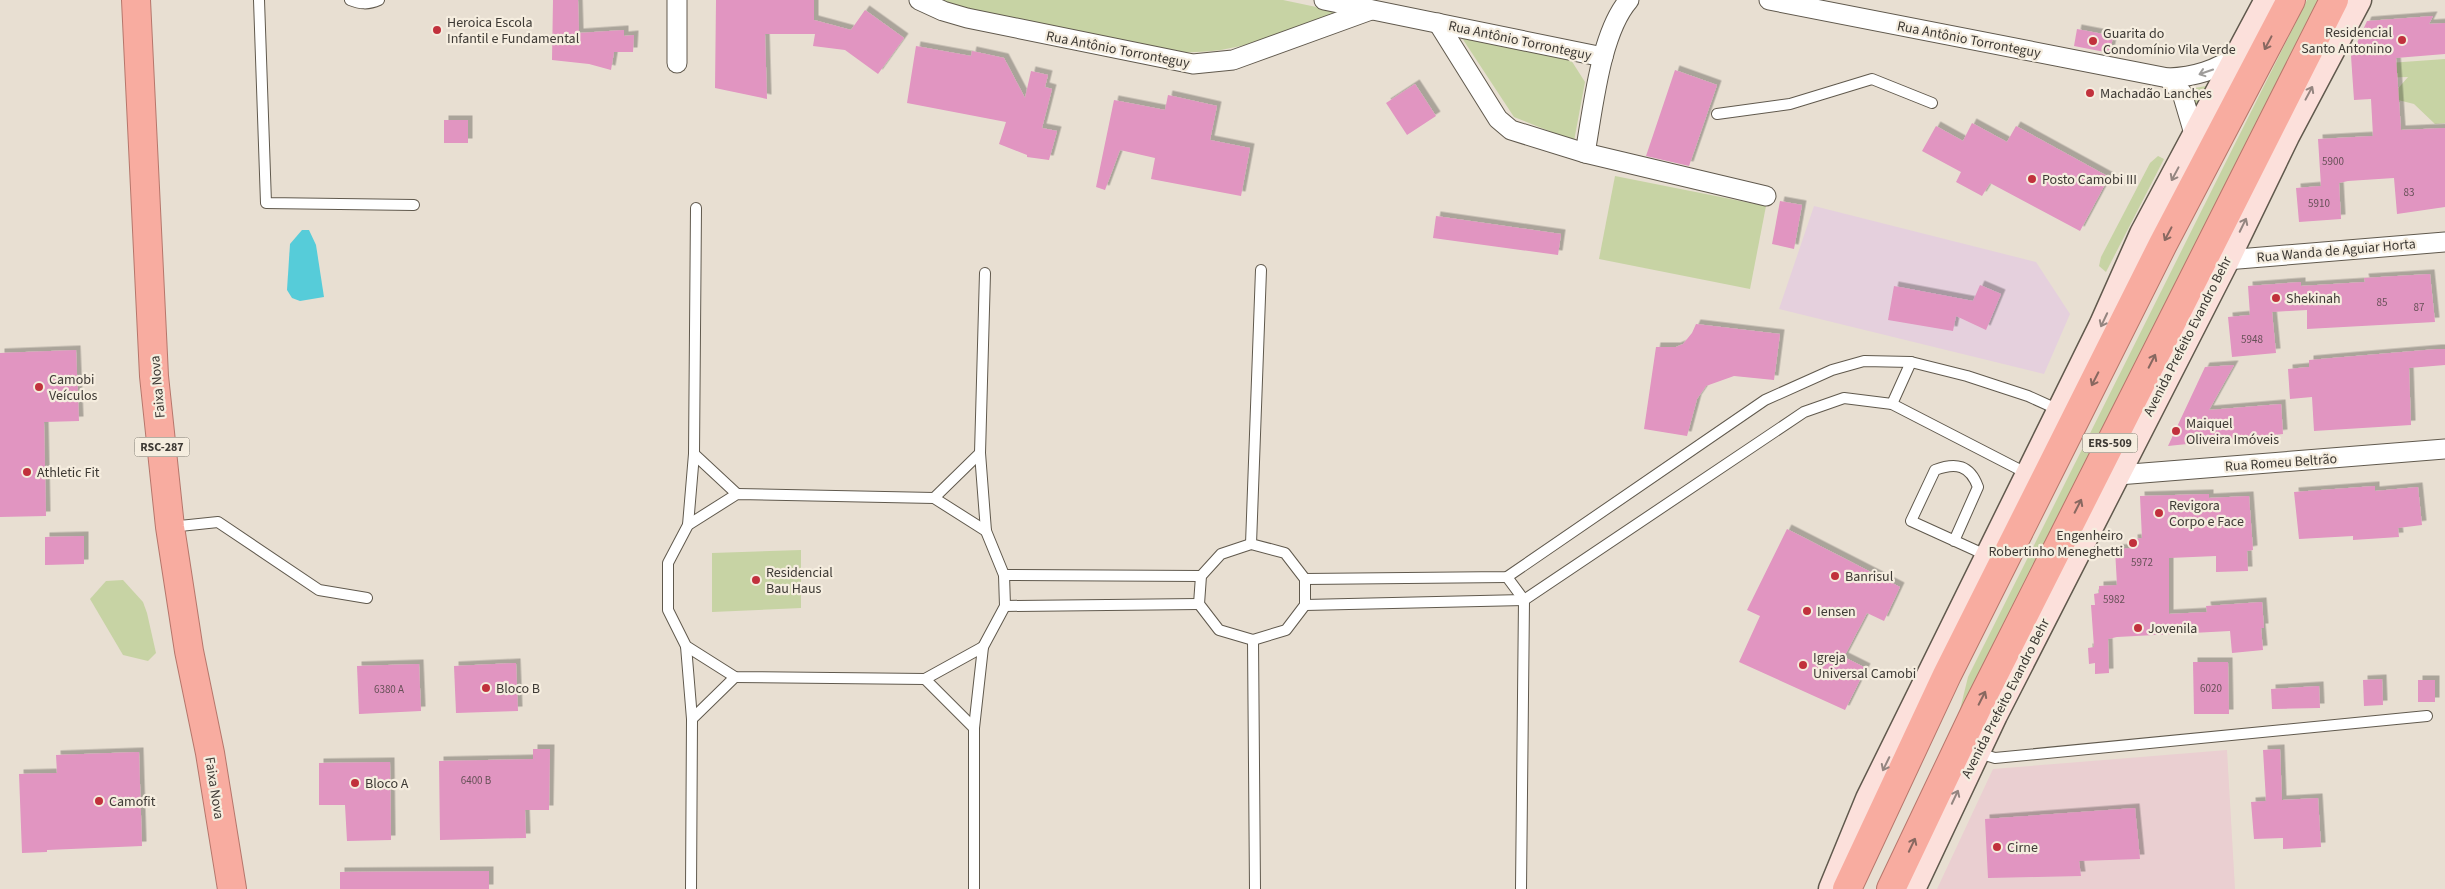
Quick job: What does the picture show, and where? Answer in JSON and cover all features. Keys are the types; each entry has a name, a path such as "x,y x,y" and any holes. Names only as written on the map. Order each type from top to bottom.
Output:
{"highway":[{"name":"Faixa Nova","path":"136,0 154,376 170,527 189,651 210,752 232,889"},
{"name":"ERS-509","path":"2000,550 2291,0"},
{"name":"Avenida Prefeito Evandro Behr","path":"1891,889 1977,708 2334,0"},
{"name":"ERS-509","path":"1847,889 1947,675 2060,411"},
{"name":"ERS-509","path":"1869,840 1868,865 1873,889"}],"main road":[{"name":"ERS-509","path":"1832,889 1869,799 2000,550 2028,474 2103,324 2143,234 2268,0"},
{"name":"Avenida Prefeito Evandro Behr","path":"1912,889 1977,752 2226,260 2286,136 2358,0"}],"street":[{"path":"676,63 677,0"},
{"name":"Rua Antônio Torronteguy","path":"920,0 943,11 967,18 1193,64 1233,60 1371,10"},
{"name":"Rua Antônio Torronteguy","path":"1324,0 1603,57"},
{"name":"Rua Antônio Torronteguy","path":"1585,154 1603,57 1619,13 1628,0"},
{"name":"Rua Antônio Torronteguy","path":"1769,0 2168,78 2200,74 2225,64 2240,54"},
{"name":"Rua Antônio Torronteguy","path":"1438,23 1498,119 1510,130 1585,154 1766,196"},
{"path":"2168,78 2182,93 2195,137"},
{"name":"Rua Wanda de Aguiar Horta","path":"2226,260 2445,242"},
{"name":"Rua Romeu Beltrão","path":"2118,475 2445,449"}],"lane":[{"path":"259,0 266,203 414,205"},
{"path":"350,0 359,4 379,0"},
{"path":"1718,114 1790,104 1872,79 1932,103"},
{"path":"691,889 692,719 686,646 668,610 668,563 688,525 694,454 696,208"},
{"path":"1251,544 1261,270"},
{"path":"974,889 974,728 983,647 1004,606 1004,575 986,531 980,453 985,273"},
{"path":"1305,579 1507,576 1765,400 1832,370 1864,361 1911,362 1967,376 2028,396 2060,411"},
{"path":"1892,404 1911,362"},
{"path":"1305,605 1524,600 1804,412 1844,398 1892,404 2028,474"},
{"path":"934,498 980,453"},
{"path":"694,454 737,494"},
{"path":"1954,541 1978,487 1974,475 1962,467 1948,465 1935,470 1911,521 1954,541 2000,550"},
{"path":"688,525 737,494 934,498 986,531"},
{"path":"170,527 218,522 319,590 367,598"},
{"path":"1251,544 1285,553 1305,579 1305,605 1286,630 1253,640 1219,630 1199,604 1201,576 1221,554 1251,544"},
{"path":"1004,575 1201,576"},
{"path":"1507,576 1524,600 1521,889"},
{"path":"1004,606 1199,604"},
{"path":"1253,640 1255,889"},
{"path":"686,646 735,677 925,679 983,647"},
{"path":"692,719 735,677"},
{"path":"925,679 974,728"},
{"path":"1977,752 1995,758 2427,716"}],"shaded area":[{"path":"1814,206 2036,262 2070,314 2044,374 1779,309"},
{"path":"2227,750 2235,889 1937,889 1993,769"}],"green space":[{"path":"941,0 1283,0 1340,12 1282,34 1242,46 1223,50 1182,52 953,6"},
{"path":"2307,0 2322,0 1955,730 1968,677"},
{"path":"1462,38 1571,60 1585,82 1574,141 1514,117"},
{"path":"2445,59 2445,123 2435,124 2414,104 2394,99 2395,92 2408,77 2374,78 2361,65"},
{"path":"2213,85 2197,113 2188,89"},
{"path":"2158,156 2164,159 2106,272 2099,266 2101,257 2150,163"},
{"path":"1615,176 1766,206 1750,289 1599,259"},
{"name":"Residencial Bau Haus","path":"801,550 801,608 712,612 712,553"},
{"path":"123,580 143,602 147,613 156,653 148,661 123,655 90,599 106,581"}],"water":[{"path":"302,230 309,230 316,245 324,297 300,301 292,298 287,290 290,244"}],"building":[{"path":"553,0 578,0 579,33 624,30 624,36 634,35 633,52 614,52 611,70 589,64 552,60"},
{"path":"716,0 814,0 814,20 851,30 865,10 904,38 878,74 845,50 813,46 815,34 765,34 767,99 715,88"},
{"path":"2433,16 2429,24 2445,23 2445,54 2396,58 2401,130 2445,128 2445,207 2397,214 2394,178 2348,181 2339,183 2341,219 2299,222 2296,188 2321,186 2318,139 2373,136 2371,99 2354,100 2351,56 2367,21"},
{"name":"Guarita do Condomínio Vila Verde","path":"2077,29 2113,36 2110,53 2074,46"},
{"path":"916,46 971,56 972,51 1004,58 1025,98 1031,71 1048,75 1045,87 1052,89 1042,128 1057,131 1049,160 1027,157 1027,155 999,144 1006,122 907,103"},
{"path":"1675,70 1717,85 1689,166 1646,156"},
{"path":"1415,84 1436,116 1407,135 1386,103"},
{"path":"1168,95 1217,106 1210,140 1250,148 1241,196 1151,179 1155,158 1120,150 1105,190 1096,187 1114,100 1165,110"},
{"path":"444,120 468,120 468,143 444,143"},
{"name":"Posto Camobi III","path":"1972,123 2007,142 2016,126 2109,177 2080,231 1990,183 1982,196 1956,182 1961,172 1922,151 1936,126 1963,141"},
{"path":"1780,201 1802,205 1794,249 1772,244"},
{"path":"1436,216 1561,234 1558,255 1433,238"},
{"path":"2430,274 2435,322 2307,329 2307,310 2272,312 2276,353 2232,357 2228,317 2250,315 2248,286 2301,282 2301,286 2365,282 2364,278"},
{"path":"1980,285 2001,294 1986,330 1956,316 1953,331 1888,320 1894,286 1973,301"},
{"path":"1696,324 1780,334 1774,380 1734,376 1706,386 1697,399 1687,436 1644,429 1656,347 1676,347 1683,344 1692,333"},
{"path":"2445,349 2445,365 2409,368 2411,425 2314,431 2312,397 2290,399 2288,369 2309,367 2309,360"},
{"path":"76,350 79,421 44,422 46,516 0,517 0,353"},
{"path":"2234,365 2209,410 2281,404 2283,434 2168,446 2205,367"},
{"path":"2375,486 2375,491 2418,487 2422,525 2398,528 2399,537 2353,540 2353,536 2299,539 2294,492"},
{"path":"2209,494 2209,498 2249,496 2253,550 2247,551 2248,571 2216,572 2216,556 2169,558 2169,614 2207,612 2206,606 2262,602 2264,628 2261,628 2263,650 2232,653 2230,631 2117,637 2108,639 2109,673 2095,674 2095,663 2089,664 2088,648 2094,647 2091,605 2095,605 2094,594 2099,593 2099,586 2117,585 2115,549 2134,548 2133,539 2142,538 2140,496"},
{"path":"1787,529 1900,587 1884,621 1867,613 1844,657 1866,668 1845,710 1739,662 1760,616 1747,610"},
{"path":"84,536 84,564 45,565 45,537"},
{"path":"2193,662 2228,662 2229,714 2194,714"},
{"name":"Bloco B","path":"516,663 518,711 456,713 454,666"},
{"path":"419,664 421,711 359,714 357,666"},
{"path":"2382,679 2383,705 2364,706 2363,680"},
{"path":"2418,680 2435,680 2435,702 2418,702"},
{"path":"2319,686 2320,708 2272,709 2271,689"},
{"path":"533,749 550,749 549,810 525,810 526,838 440,840 439,761 533,759"},
{"path":"2280,749 2282,800 2318,798 2321,847 2283,849 2283,838 2254,839 2251,802 2266,801 2263,750"},
{"name":"Camofit","path":"139,752 142,846 47,850 47,852 22,853 19,774 57,773 56,755"},
{"name":"Bloco A","path":"390,762 391,840 347,841 345,805 319,805 319,763"},
{"path":"2135,808 2140,859 2079,861 2081,876 1988,878 1985,819"},
{"path":"489,871 489,889 340,889 340,872"}],"place":[{"name":"Heroica Escola Infantil e Fundamental","path":"437,30"},
{"name":"Residencial Santo Antonino","path":"2402,40"},
{"name":"Guarita do Condomínio Vila Verde","path":"2093,41"},
{"name":"Machadão Lanches","path":"2090,93"},
{"name":"Posto Camobi III","path":"2032,179"},
{"name":"Shekinah","path":"2276,298"},
{"name":"Camobi Veículos","path":"39,387"},
{"name":"Maiquel Oliveira Imóveis","path":"2176,431"},
{"name":"Athletic Fit","path":"27,472"},
{"name":"Revigora Corpo e Face","path":"2159,513"},
{"name":"Engenheiro Robertinho Meneghetti","path":"2133,543"},
{"name":"Banrisul","path":"1835,576"},
{"name":"Residencial Bau Haus","path":"756,580"},
{"name":"Iensen","path":"1807,611"},
{"name":"Jovenila","path":"2138,628"},
{"name":"Igreja Universal Camobi","path":"1803,665"},
{"name":"Bloco B","path":"486,688"},
{"name":"Bloco A","path":"355,783"},
{"name":"Camofit","path":"99,801"},
{"name":"Cirne","path":"1997,847"}]}
